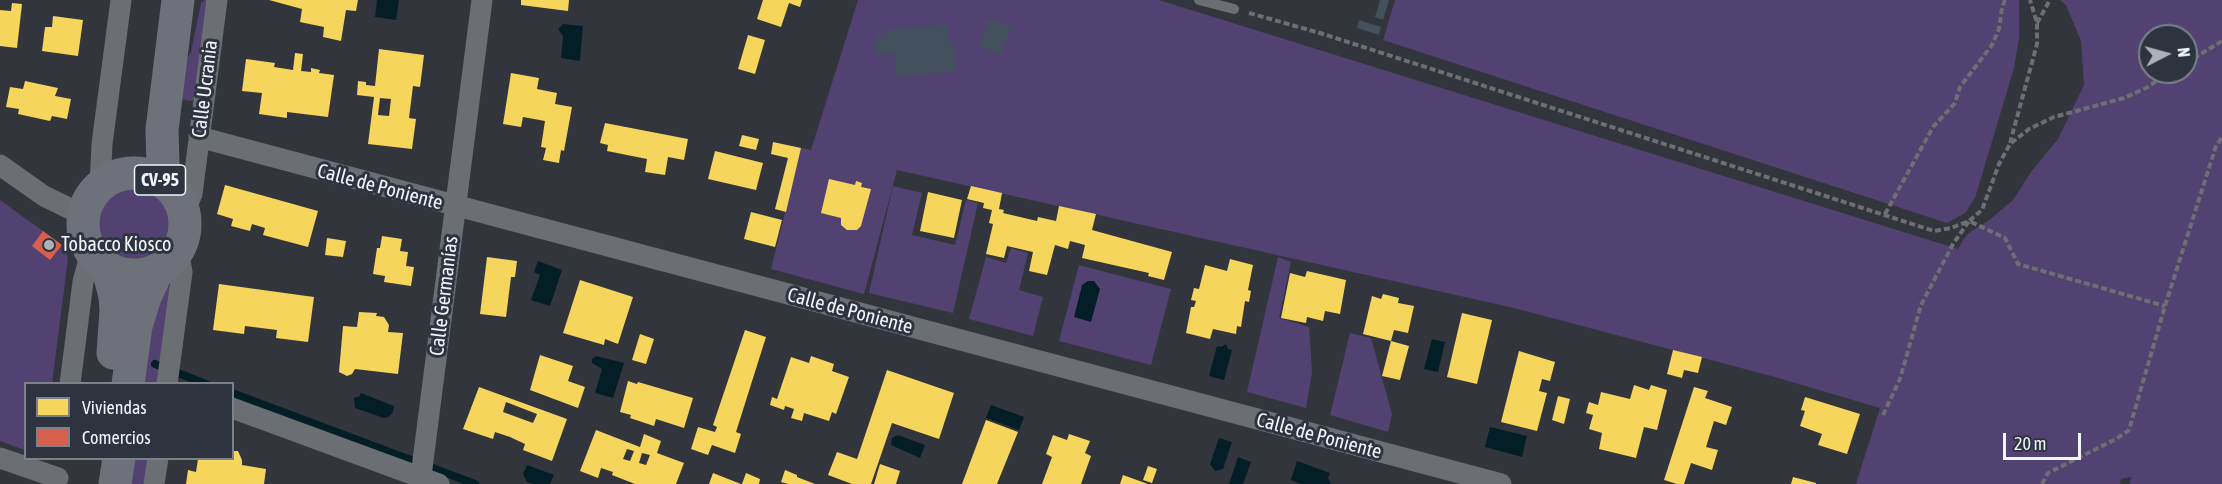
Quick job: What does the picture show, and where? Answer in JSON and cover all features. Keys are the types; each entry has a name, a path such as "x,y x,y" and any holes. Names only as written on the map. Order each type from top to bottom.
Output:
{"main road":[{"name":"CV-95","path":"84,214 92,194 113,179 142,130 159,0"},
{"name":"CV-95","path":"166,184 162,120 178,0"},
{"name":"CV-95","path":"113,179 147,175 166,184 180,202 184,213 183,239 145,297 136,326 128,382"},
{"path":"84,214 83,228 115,296 116,310 109,382"},
{"path":"99,261 120,274 133,276 146,274 168,260"},
{"path":"97,484 100,460"},
{"path":"115,484 119,460"}],"street":[{"path":"113,179 102,144 121,0"},
{"name":"Calle Ucrania","path":"184,213 192,194 217,0"},
{"name":"Calle Germanías","path":"427,482 456,207 482,0"},
{"name":"Calle de Poniente","path":"199,137 1501,484"},
{"path":"0,165 44,196 84,214"},
{"path":"167,382 182,272 168,260"},
{"path":"70,382 83,282 99,261"},
{"path":"234,409 427,482"},
{"path":"0,458 59,474"},
{"path":"154,484 158,460"}],"lane":[{"path":"1199,0 1234,9"}],"path":[{"path":"1885,214 1933,127 1955,103 1960,87 1992,45 1999,29 2002,8 2006,0"},
{"path":"1883,415 1900,379 1921,305 1953,244 1969,221 1982,210 1999,164 2010,144 2037,44 2037,22 2030,0"},
{"path":"2037,22 2050,0"},
{"path":"1234,9 1320,33 1934,231 1969,221 2006,238 2018,264 2165,306"},
{"path":"2198,56 2222,41"},
{"path":"2010,144 2029,129 2054,117 2124,99 2152,84"},
{"path":"2042,484 2048,473 2124,435 2129,430 2165,306 2216,146 2222,137"}],"shaded area":[{"path":"208,0 196,94 190,101 182,99 185,62 191,52 201,3"},
{"path":"858,0 1159,0 1958,249 1969,233 1988,221 2013,200 2031,172 2058,139 2084,85 2081,41 2066,5 2060,0 2222,0 2222,484 2130,484 2131,477 2121,479 2120,484 1856,484 1880,408 1775,377 1514,308 897,170 864,294 771,269 801,148 811,150"},
{"path":"1395,0 2019,0 2019,38 2014,68 1975,198 1965,213 1947,223 1383,40"},
{"path":"893,186 922,193 912,235 955,245 966,200 978,203 953,313 869,293"},
{"path":"134,189 147,192 159,199 166,211 169,224 166,237 159,249 147,256 134,259 121,256 109,249 102,237 99,224 102,211 109,199 121,192"},
{"path":"0,200 62,245 68,259 52,382 24,382 24,450 0,441"},
{"path":"1011,248 1028,253 1019,290 1043,297 1033,336 969,319 986,257 1006,263"},
{"path":"1278,257 1291,262 1279,318 1309,327 1312,372 1306,408 1247,392"},
{"path":"1079,265 1171,289 1151,365 1059,341"},
{"path":"167,286 171,286 158,382 137,382 147,311"},
{"path":"1350,333 1371,338 1392,414 1388,432 1330,415"},
{"path":"127,460 149,460 145,484 124,484"}],"water":[{"path":"377,0 399,0 396,20 375,17"},
{"path":"563,24 583,26 580,61 561,58 563,36 558,29"},
{"path":"538,261 562,270 550,306 531,300 540,275 534,272"},
{"path":"1088,281 1094,281 1100,289 1091,322 1074,317 1082,285"},
{"path":"1432,339 1445,342 1438,372 1424,369"},
{"path":"1226,344 1228,349 1232,350 1224,380 1209,376 1217,346 1221,347"},
{"path":"596,356 624,363 613,398 595,393 602,369 592,363 592,359"},
{"path":"361,393 394,406 393,412 384,418 355,408 354,398 360,396"},
{"path":"991,405 1024,417 1019,430 986,418"},
{"path":"1490,427 1527,436 1522,457 1485,447"},
{"path":"898,435 925,445 920,458 891,445 892,438"},
{"path":"1219,438 1232,442 1223,469 1215,471 1210,464"},
{"path":"1238,457 1251,462 1243,484 1229,484"},
{"path":"1297,461 1330,473 1328,478 1331,484 1301,484 1291,480"},
{"path":"527,465 554,475 550,484 527,482 523,474"}],"building: Viviendas":[{"path":"269,0 358,0 356,11 346,10 341,41 323,37 324,27 300,22 302,9"},
{"path":"521,0 569,0 568,11 521,5"},
{"path":"763,0 802,0 800,7 789,3 781,27 757,19"},
{"path":"12,3 22,4 17,48 0,46 0,10 11,11"},
{"path":"53,16 83,20 78,56 42,51 45,27 52,27"},
{"path":"748,35 765,40 755,74 738,69"},
{"path":"379,49 424,55 420,87 413,86 409,118 416,119 412,149 368,144 374,97 357,95 358,81 375,86","holes":["380,98 391,99 389,116 378,115"]},
{"path":"295,53 303,54 301,71 311,72 311,68 320,70 319,73 334,75 328,117 287,112 287,118 259,114 262,93 242,91 246,59 275,63 274,67 293,70"},
{"path":"511,73 539,78 537,89 557,93 555,104 572,107 564,151 561,150 559,163 543,160 546,148 541,147 545,121 523,117 521,127 503,124"},
{"path":"25,81 58,88 55,96 71,99 67,119 52,116 50,121 18,114 19,109 6,107 10,87 23,89"},
{"path":"605,123 688,139 684,160 668,157 665,175 645,172 647,159 607,151 608,145 600,143"},
{"path":"742,135 759,139 756,150 739,146"},
{"path":"773,142 801,148 786,212 775,209 788,158 771,154"},
{"path":"715,151 763,163 756,190 708,179"},
{"path":"829,179 855,185 856,181 862,183 861,187 871,189 861,226 857,230 847,230 841,225 841,218 821,213"},
{"path":"225,185 318,211 308,247 263,235 265,228 252,224 250,231 231,226 233,219 217,214"},
{"path":"971,186 1002,193 999,209 1004,210 1003,213 1037,221 1038,217 1056,221 1059,206 1096,214 1092,230 1172,252 1164,280 1148,276 1149,273 1082,258 1085,245 1070,241 1068,249 1055,245 1047,275 1029,271 1033,252 1007,246 1004,258 986,254 993,224 989,223 992,210 983,208 984,203 967,199"},
{"path":"928,192 962,200 954,238 920,231"},
{"path":"751,212 782,220 775,247 744,239"},
{"path":"382,236 402,239 400,251 408,252 406,266 414,267 411,286 384,282 385,276 373,274 377,248 380,248"},
{"path":"327,238 346,241 343,257 325,255"},
{"path":"487,257 517,261 515,277 511,277 506,317 480,314"},
{"path":"1230,259 1253,265 1248,290 1251,291 1249,302 1245,301 1241,327 1237,326 1236,334 1213,329 1210,339 1186,333 1191,307 1194,307 1196,301 1191,300 1194,288 1199,289 1205,265 1227,271"},
{"path":"1307,271 1346,280 1340,314 1325,311 1323,321 1307,317 1306,323 1281,318 1290,273 1305,277"},
{"path":"580,280 633,297 618,344 605,339 604,345 563,333"},
{"path":"219,284 314,297 308,342 276,338 277,330 245,326 244,334 213,330"},
{"path":"1383,294 1399,298 1398,303 1414,306 1408,333 1394,330 1391,341 1363,334 1372,296 1381,299"},
{"path":"359,312 377,313 376,316 384,317 389,325 388,332 403,333 398,374 355,369 347,376 339,372 343,326 357,327"},
{"path":"1462,313 1492,320 1477,384 1447,377"},
{"path":"745,330 766,337 736,432 741,434 735,453 712,445 708,455 691,449 698,427 715,432 717,427 713,425"},
{"path":"640,334 654,339 646,364 632,360"},
{"path":"1391,341 1409,346 1400,380 1382,376"},
{"path":"1673,350 1702,357 1698,373 1684,370 1682,378 1667,374"},
{"path":"1519,351 1555,362 1550,381 1542,379 1539,391 1547,393 1537,431 1501,422"},
{"path":"540,355 573,366 568,381 585,387 578,408 530,390"},
{"path":"811,356 834,364 832,371 849,377 836,414 832,412 829,421 804,413 802,421 791,418 794,409 785,406 784,410 770,405 772,397 777,399 791,357 809,363"},
{"path":"887,370 954,393 939,439 892,423 871,484 852,484 828,475 837,452 857,459"},
{"path":"628,381 693,398 684,428 656,419 654,426 620,412"},
{"path":"1634,385 1649,390 1651,385 1667,390 1657,430 1644,427 1636,458 1599,449 1602,433 1589,429 1593,415 1586,413 1589,402 1598,405 1601,392 1630,399"},
{"path":"479,387 567,419 552,461 523,450 525,444 510,437 495,432 493,439 463,429","holes":["506,402 537,414 533,423 503,412"]},
{"path":"1694,387 1708,391 1705,398 1732,407 1726,425 1714,421 1706,447 1718,450 1712,470 1691,463 1684,484 1677,484 1664,480"},
{"path":"1558,396 1570,399 1564,424 1552,420"},
{"path":"1805,397 1860,414 1847,454 1818,445 1822,434 1800,426 1805,411 1801,410"},
{"path":"986,420 1018,432 997,484 962,484"},
{"path":"596,430 640,447 644,434 661,441 657,453 684,463 676,484 635,484 601,468 598,478 580,471","holes":["627,449 634,451 630,461 623,459","642,453 650,455 646,465 639,463"]},
{"path":"1069,434 1090,441 1085,453 1091,456 1081,484 1042,484 1052,457 1046,454 1053,435 1067,440"},
{"path":"234,451 238,451 242,465 266,469 264,484 186,484 188,470 196,472 198,460 234,460"},
{"path":"880,464 900,471 896,484 874,484"},
{"path":"1148,466 1157,469 1152,483 1143,480"},
{"path":"785,470 797,477 815,484 781,482"},
{"path":"713,473 741,484 709,484"},
{"path":"746,473 760,479 759,484 742,484"},
{"path":"1123,475 1148,484 1120,484"},
{"path":"1793,477 1816,483 1816,484 1791,484"}],"building: Comercios":[{"path":"43,231 62,245 50,260 32,246"}],"building: Otros":[{"path":"1380,0 1389,0 1383,20 1375,17"},
{"path":"988,19 1011,26 1002,54 980,47"},
{"path":"1359,20 1381,27 1379,35 1357,28"},
{"path":"946,24 948,42 953,42 956,71 896,77 894,53 877,55 875,36 883,35 883,31"}],"waterway":[{"path":"155,364 201,382"},
{"path":"234,394 475,484"}],"place":[{"name":"Tobacco Kiosco","path":"49,245"}]}
